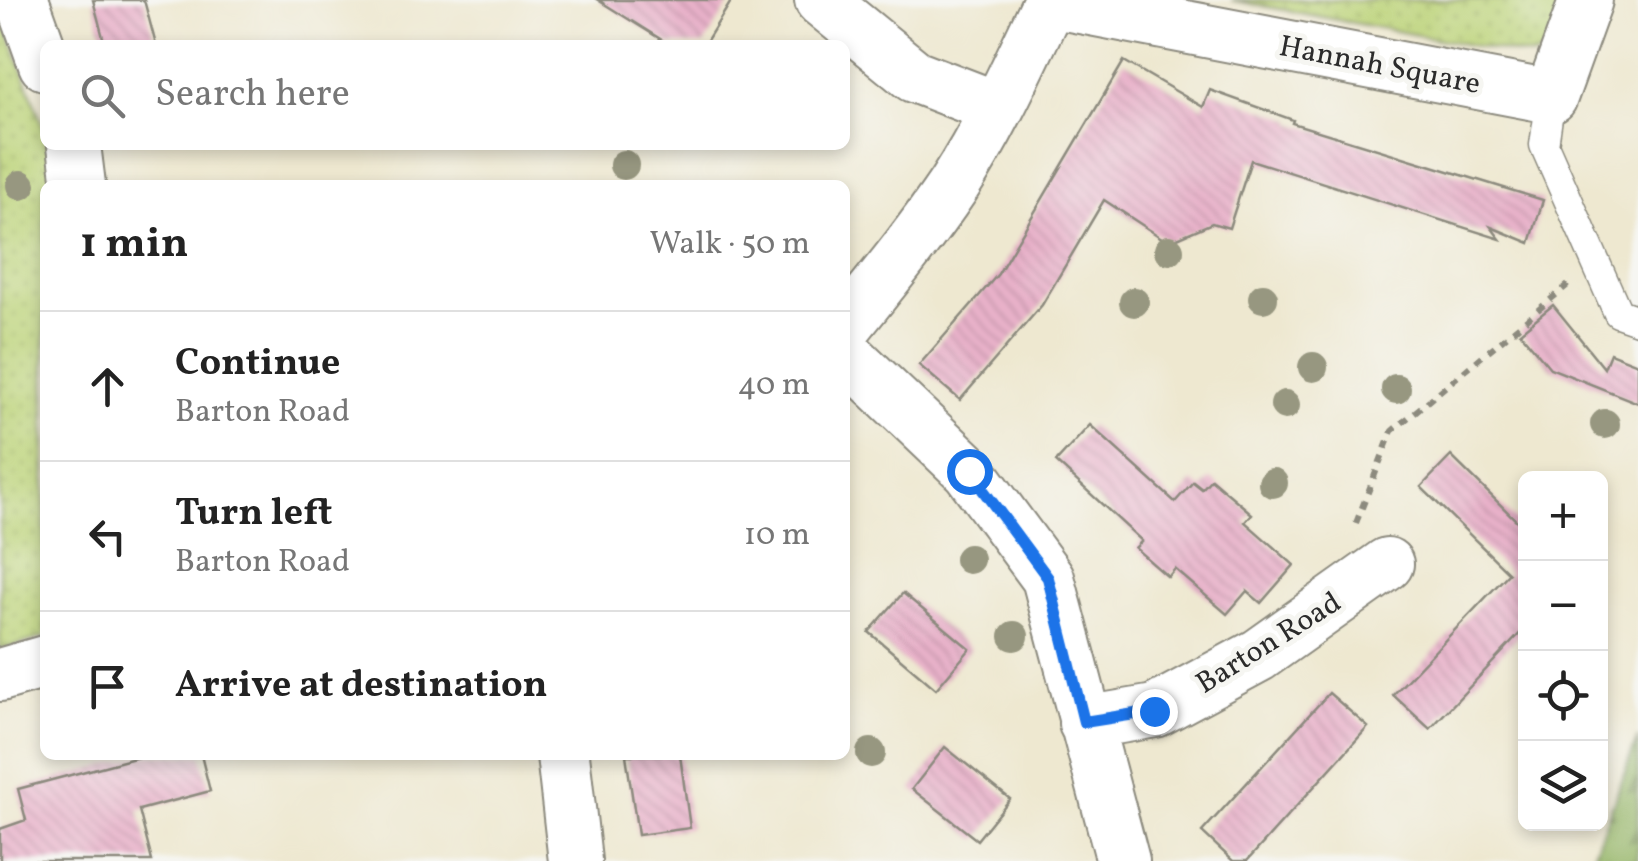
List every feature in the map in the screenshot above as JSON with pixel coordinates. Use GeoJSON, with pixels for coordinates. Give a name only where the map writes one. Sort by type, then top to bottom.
{"type":"FeatureCollection","features":[{"type":"Feature","properties":{"kind":"street"},"geometry":{"type":"LineString","coordinates":[[19,0],[40,52]]}},
{"type":"Feature","properties":{"kind":"street"},"geometry":{"type":"LineString","coordinates":[[821,0],[914,76],[998,108]]}},
{"type":"Feature","properties":{"kind":"street"},"geometry":{"type":"LineString","coordinates":[[850,322],[905,254],[954,184],[998,108],[1049,0]]}},
{"type":"Feature","properties":{"kind":"street","name":"Hannah Square"},"geometry":{"type":"LineString","coordinates":[[1049,0],[1552,97]]}},
{"type":"Feature","properties":{"kind":"street"},"geometry":{"type":"LineString","coordinates":[[1552,97],[1586,0]]}},
{"type":"Feature","properties":{"kind":"street"},"geometry":{"type":"LineString","coordinates":[[75,150],[78,180]]}},
{"type":"Feature","properties":{"kind":"street"},"geometry":{"type":"LineString","coordinates":[[850,357],[969,471],[1048,578],[1123,861]]}},
{"type":"Feature","properties":{"kind":"street","name":"Barton Road"},"geometry":{"type":"LineString","coordinates":[[1084,722],[1154,711],[1259,656],[1388,564]]}},
{"type":"Feature","properties":{"kind":"street"},"geometry":{"type":"LineString","coordinates":[[0,675],[40,663]]}},
{"type":"Feature","properties":{"kind":"street"},"geometry":{"type":"LineString","coordinates":[[564,760],[575,861]]}},
{"type":"Feature","properties":{"kind":"lane"},"geometry":{"type":"LineString","coordinates":[[1552,97],[1544,145],[1618,312],[1638,320]]}},
{"type":"Feature","properties":{"kind":"path"},"geometry":{"type":"LineString","coordinates":[[1388,564],[1354,526],[1392,431],[1596,262]]}},
{"type":"Feature","properties":{"kind":"green space"},"geometry":{"type":"Polygon","coordinates":[[[1231,0],[1577,0],[1553,48],[1534,57],[1231,0]]]}},
{"type":"Feature","properties":{"kind":"green space"},"geometry":{"type":"Polygon","coordinates":[[[0,16],[40,118],[40,150],[51,150],[56,180],[40,180],[40,638],[0,650],[0,16]]]}},
{"type":"Feature","properties":{"kind":"green space"},"geometry":{"type":"Polygon","coordinates":[[[1638,738],[1638,861],[1591,861],[1602,831],[1608,831],[1608,817],[1638,738]]]}},
{"type":"Feature","properties":{"kind":"building"},"geometry":{"type":"Polygon","coordinates":[[[93,0],[144,0],[155,40],[104,40],[93,0]]]}},
{"type":"Feature","properties":{"kind":"building"},"geometry":{"type":"Polygon","coordinates":[[[598,0],[732,0],[707,40],[662,40],[598,0]]]}},
{"type":"Feature","properties":{"kind":"building"},"geometry":{"type":"Polygon","coordinates":[[[1124,61],[1203,107],[1210,90],[1293,120],[1292,123],[1543,200],[1530,243],[1491,227],[1500,239],[1251,160],[1229,228],[1212,223],[1168,242],[1104,200],[1042,305],[960,400],[919,365],[998,274],[1124,61]]]}},
{"type":"Feature","properties":{"kind":"building"},"geometry":{"type":"Polygon","coordinates":[[[1553,305],[1604,368],[1610,353],[1638,364],[1638,403],[1550,368],[1520,332],[1553,305]]]}},
{"type":"Feature","properties":{"kind":"building"},"geometry":{"type":"Polygon","coordinates":[[[1090,425],[1175,502],[1193,482],[1202,489],[1211,479],[1252,514],[1245,522],[1294,565],[1261,603],[1247,591],[1227,614],[1175,569],[1168,577],[1135,548],[1142,541],[1056,462],[1090,425]]]}},
{"type":"Feature","properties":{"kind":"building"},"geometry":{"type":"Polygon","coordinates":[[[1451,456],[1518,522],[1518,636],[1430,729],[1393,695],[1509,573],[1421,487],[1451,456]]]}},
{"type":"Feature","properties":{"kind":"building"},"geometry":{"type":"Polygon","coordinates":[[[903,593],[970,649],[936,689],[869,632],[903,593]]]}},
{"type":"Feature","properties":{"kind":"building"},"geometry":{"type":"Polygon","coordinates":[[[1329,693],[1368,727],[1247,861],[1233,861],[1202,832],[1329,693]]]}},
{"type":"Feature","properties":{"kind":"building"},"geometry":{"type":"Polygon","coordinates":[[[945,747],[1010,799],[977,840],[912,789],[945,747]]]}},
{"type":"Feature","properties":{"kind":"building"},"geometry":{"type":"Polygon","coordinates":[[[127,760],[202,760],[210,791],[139,810],[152,861],[0,861],[0,829],[26,820],[18,789],[127,760]]]}},
{"type":"Feature","properties":{"kind":"building"},"geometry":{"type":"Polygon","coordinates":[[[627,760],[681,760],[690,828],[638,835],[627,760]]]}},
{"type":"Feature","properties":{"kind":"route"},"geometry":{"type":"LineString","coordinates":[[969,471],[1048,578],[1084,722],[1154,711]]}}]}
